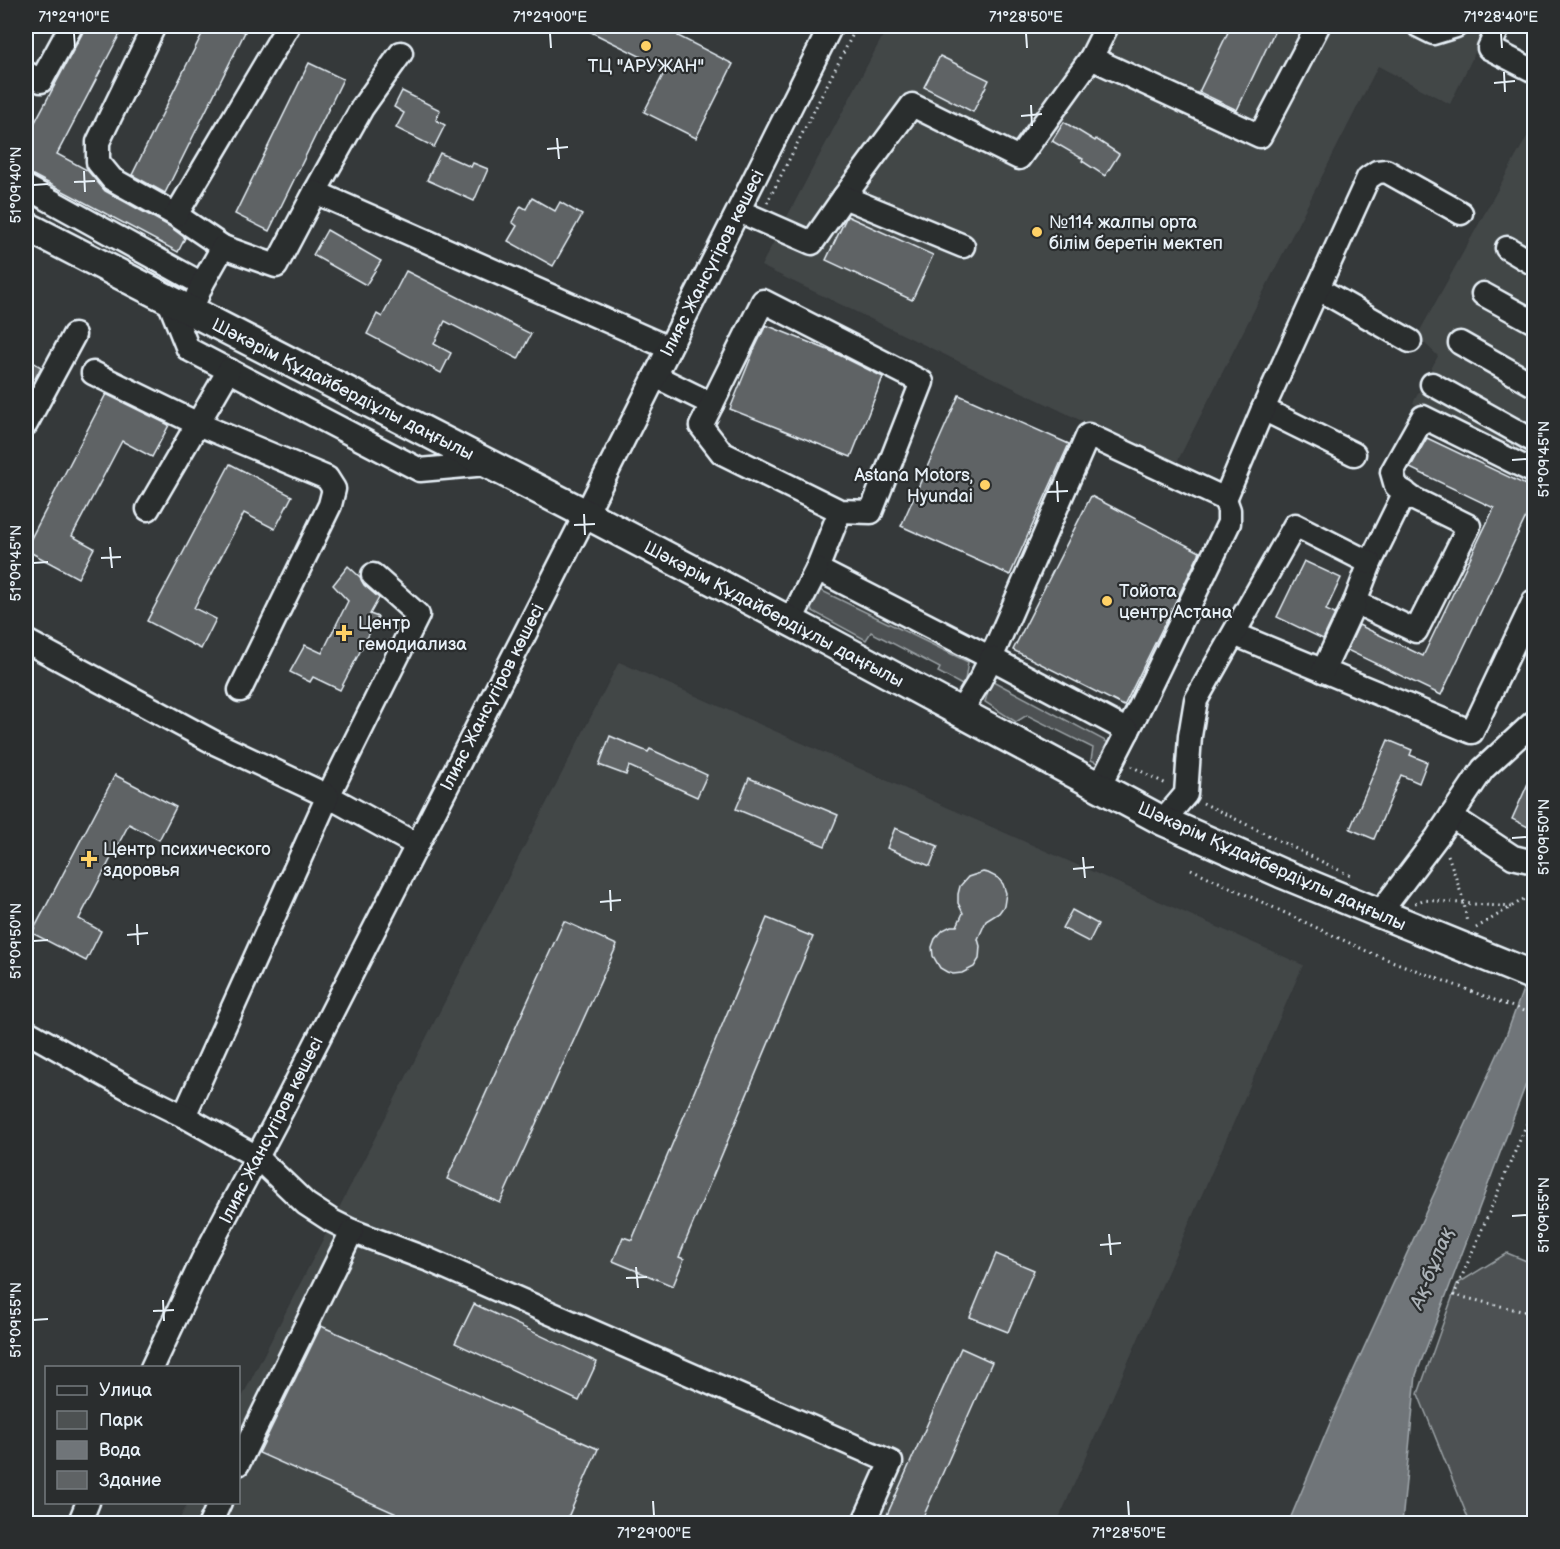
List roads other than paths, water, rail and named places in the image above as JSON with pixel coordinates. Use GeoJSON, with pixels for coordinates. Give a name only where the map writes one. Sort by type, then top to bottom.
{"type":"FeatureCollection","features":[{"type":"Feature","properties":{"kind":"main road","name":"Шәкәрім Құдайбердіұлы даңғылы"},"geometry":{"type":"LineString","coordinates":[[26,226],[586,514],[1163,821],[1281,873],[1534,976]]}},
{"type":"Feature","properties":{"kind":"street"},"geometry":{"type":"LineString","coordinates":[[26,73],[41,81],[71,26]]}},
{"type":"Feature","properties":{"kind":"street"},"geometry":{"type":"LineString","coordinates":[[154,26],[98,142],[98,162],[112,179],[176,215],[224,247],[276,266],[362,108],[401,53]]}},
{"type":"Feature","properties":{"kind":"street"},"geometry":{"type":"LineString","coordinates":[[176,215],[288,26]]}},
{"type":"Feature","properties":{"kind":"street","name":"Ілияс Жансүгіров көшесі"},"geometry":{"type":"LineString","coordinates":[[153,1366],[203,1259],[417,845],[669,348],[749,215],[831,26]]}},
{"type":"Feature","properties":{"kind":"street"},"geometry":{"type":"LineString","coordinates":[[749,215],[812,243],[912,105],[1019,158],[1091,58],[1107,26]]}},
{"type":"Feature","properties":{"kind":"street"},"geometry":{"type":"LineString","coordinates":[[1091,58],[1260,136],[1318,26]]}},
{"type":"Feature","properties":{"kind":"street"},"geometry":{"type":"LineString","coordinates":[[1419,26],[1433,33],[1456,26]]}},
{"type":"Feature","properties":{"kind":"street"},"geometry":{"type":"LineString","coordinates":[[1499,26],[1489,48],[1534,71]]}},
{"type":"Feature","properties":{"kind":"street"},"geometry":{"type":"LineString","coordinates":[[1099,787],[1229,522],[1229,510],[1225,499],[1263,409],[1368,178],[1377,171],[1386,171],[1461,213]]}},
{"type":"Feature","properties":{"kind":"street"},"geometry":{"type":"LineString","coordinates":[[26,186],[202,284]]}},
{"type":"Feature","properties":{"kind":"street"},"geometry":{"type":"LineString","coordinates":[[315,192],[669,348]]}},
{"type":"Feature","properties":{"kind":"street"},"geometry":{"type":"LineString","coordinates":[[844,197],[963,246]]}},
{"type":"Feature","properties":{"kind":"street"},"geometry":{"type":"LineString","coordinates":[[224,247],[202,284],[179,305],[188,349],[420,470],[488,464]]}},
{"type":"Feature","properties":{"kind":"street"},"geometry":{"type":"LineString","coordinates":[[1507,248],[1534,264]]}},
{"type":"Feature","properties":{"kind":"street"},"geometry":{"type":"LineString","coordinates":[[1319,289],[1410,341]]}},
{"type":"Feature","properties":{"kind":"street"},"geometry":{"type":"LineString","coordinates":[[1483,294],[1534,322]]}},
{"type":"Feature","properties":{"kind":"street"},"geometry":{"type":"LineString","coordinates":[[763,301],[922,382],[871,512],[840,511],[722,453],[701,426],[763,301]]}},
{"type":"Feature","properties":{"kind":"street"},"geometry":{"type":"LineString","coordinates":[[26,424],[74,335]]}},
{"type":"Feature","properties":{"kind":"street"},"geometry":{"type":"LineString","coordinates":[[1460,343],[1534,385]]}},
{"type":"Feature","properties":{"kind":"street"},"geometry":{"type":"LineString","coordinates":[[148,509],[229,370]]}},
{"type":"Feature","properties":{"kind":"street"},"geometry":{"type":"LineString","coordinates":[[93,373],[198,424],[327,478],[334,489],[330,505],[240,690]]}},
{"type":"Feature","properties":{"kind":"street"},"geometry":{"type":"LineString","coordinates":[[655,376],[712,404]]}},
{"type":"Feature","properties":{"kind":"street"},"geometry":{"type":"LineString","coordinates":[[1432,384],[1534,441]]}},
{"type":"Feature","properties":{"kind":"street"},"geometry":{"type":"LineString","coordinates":[[1263,409],[1354,454]]}},
{"type":"Feature","properties":{"kind":"street"},"geometry":{"type":"LineString","coordinates":[[1355,603],[1416,631],[1469,526],[1412,498],[1396,486],[1392,472],[1423,417],[1534,472]]}},
{"type":"Feature","properties":{"kind":"street"},"geometry":{"type":"LineString","coordinates":[[960,713],[991,658],[1088,435],[1225,499]]}},
{"type":"Feature","properties":{"kind":"street"},"geometry":{"type":"LineString","coordinates":[[1323,671],[1355,603],[1370,563],[1405,492]]}},
{"type":"Feature","properties":{"kind":"street"},"geometry":{"type":"LineString","coordinates":[[790,622],[817,569],[840,511]]}},
{"type":"Feature","properties":{"kind":"street"},"geometry":{"type":"LineString","coordinates":[[1163,821],[1186,794],[1190,736],[1196,700],[1295,525],[1370,563]]}},
{"type":"Feature","properties":{"kind":"street"},"geometry":{"type":"LineString","coordinates":[[817,569],[1128,731]]}},
{"type":"Feature","properties":{"kind":"street"},"geometry":{"type":"LineString","coordinates":[[184,1116],[328,796],[418,615],[373,575]]}},
{"type":"Feature","properties":{"kind":"street"},"geometry":{"type":"LineString","coordinates":[[1234,634],[1472,732],[1534,601]]}},
{"type":"Feature","properties":{"kind":"street"},"geometry":{"type":"LineString","coordinates":[[26,641],[217,744],[328,796],[417,845]]}},
{"type":"Feature","properties":{"kind":"street"},"geometry":{"type":"LineString","coordinates":[[1380,914],[1483,769],[1534,722]]}},
{"type":"Feature","properties":{"kind":"street"},"geometry":{"type":"LineString","coordinates":[[1446,824],[1513,858],[1534,862]]}},
{"type":"Feature","properties":{"kind":"street"},"geometry":{"type":"LineString","coordinates":[[26,1031],[257,1157],[306,1204],[352,1231],[429,1260],[891,1462],[863,1524]]}},
{"type":"Feature","properties":{"kind":"street"},"geometry":{"type":"LineString","coordinates":[[240,1460],[352,1231]]}},
{"type":"Feature","properties":{"kind":"street"},"geometry":{"type":"LineString","coordinates":[[79,1524],[88,1504]]}},
{"type":"Feature","properties":{"kind":"street"},"geometry":{"type":"LineString","coordinates":[[210,1524],[220,1504]]}},
{"type":"Feature","properties":{"kind":"water","name":"Ақ-бұлақ"},"geometry":{"type":"Polygon","coordinates":[[[1534,959],[1534,1063],[1416,1375],[1402,1523],[1288,1524],[1336,1409],[1506,1036],[1534,959]]]}},
{"type":"Feature","properties":{"kind":"place","name":"ТЦ \"АРУЖАН\""},"geometry":{"type":"Point","coordinates":[646,46]}},
{"type":"Feature","properties":{"kind":"place","name":"№114 жалпы орта білім беретін мектеп"},"geometry":{"type":"Point","coordinates":[1037,232]}},
{"type":"Feature","properties":{"kind":"place","name":"Astana Motors, Hyundai"},"geometry":{"type":"Point","coordinates":[985,485]}},
{"type":"Feature","properties":{"kind":"place","name":"Тойота центр Астана"},"geometry":{"type":"Point","coordinates":[1107,601]}},
{"type":"Feature","properties":{"kind":"place","name":"Центр гемодиализа"},"geometry":{"type":"Point","coordinates":[344,633]}},
{"type":"Feature","properties":{"kind":"place","name":"Центр психического здоровья"},"geometry":{"type":"Point","coordinates":[89,859]}}]}
